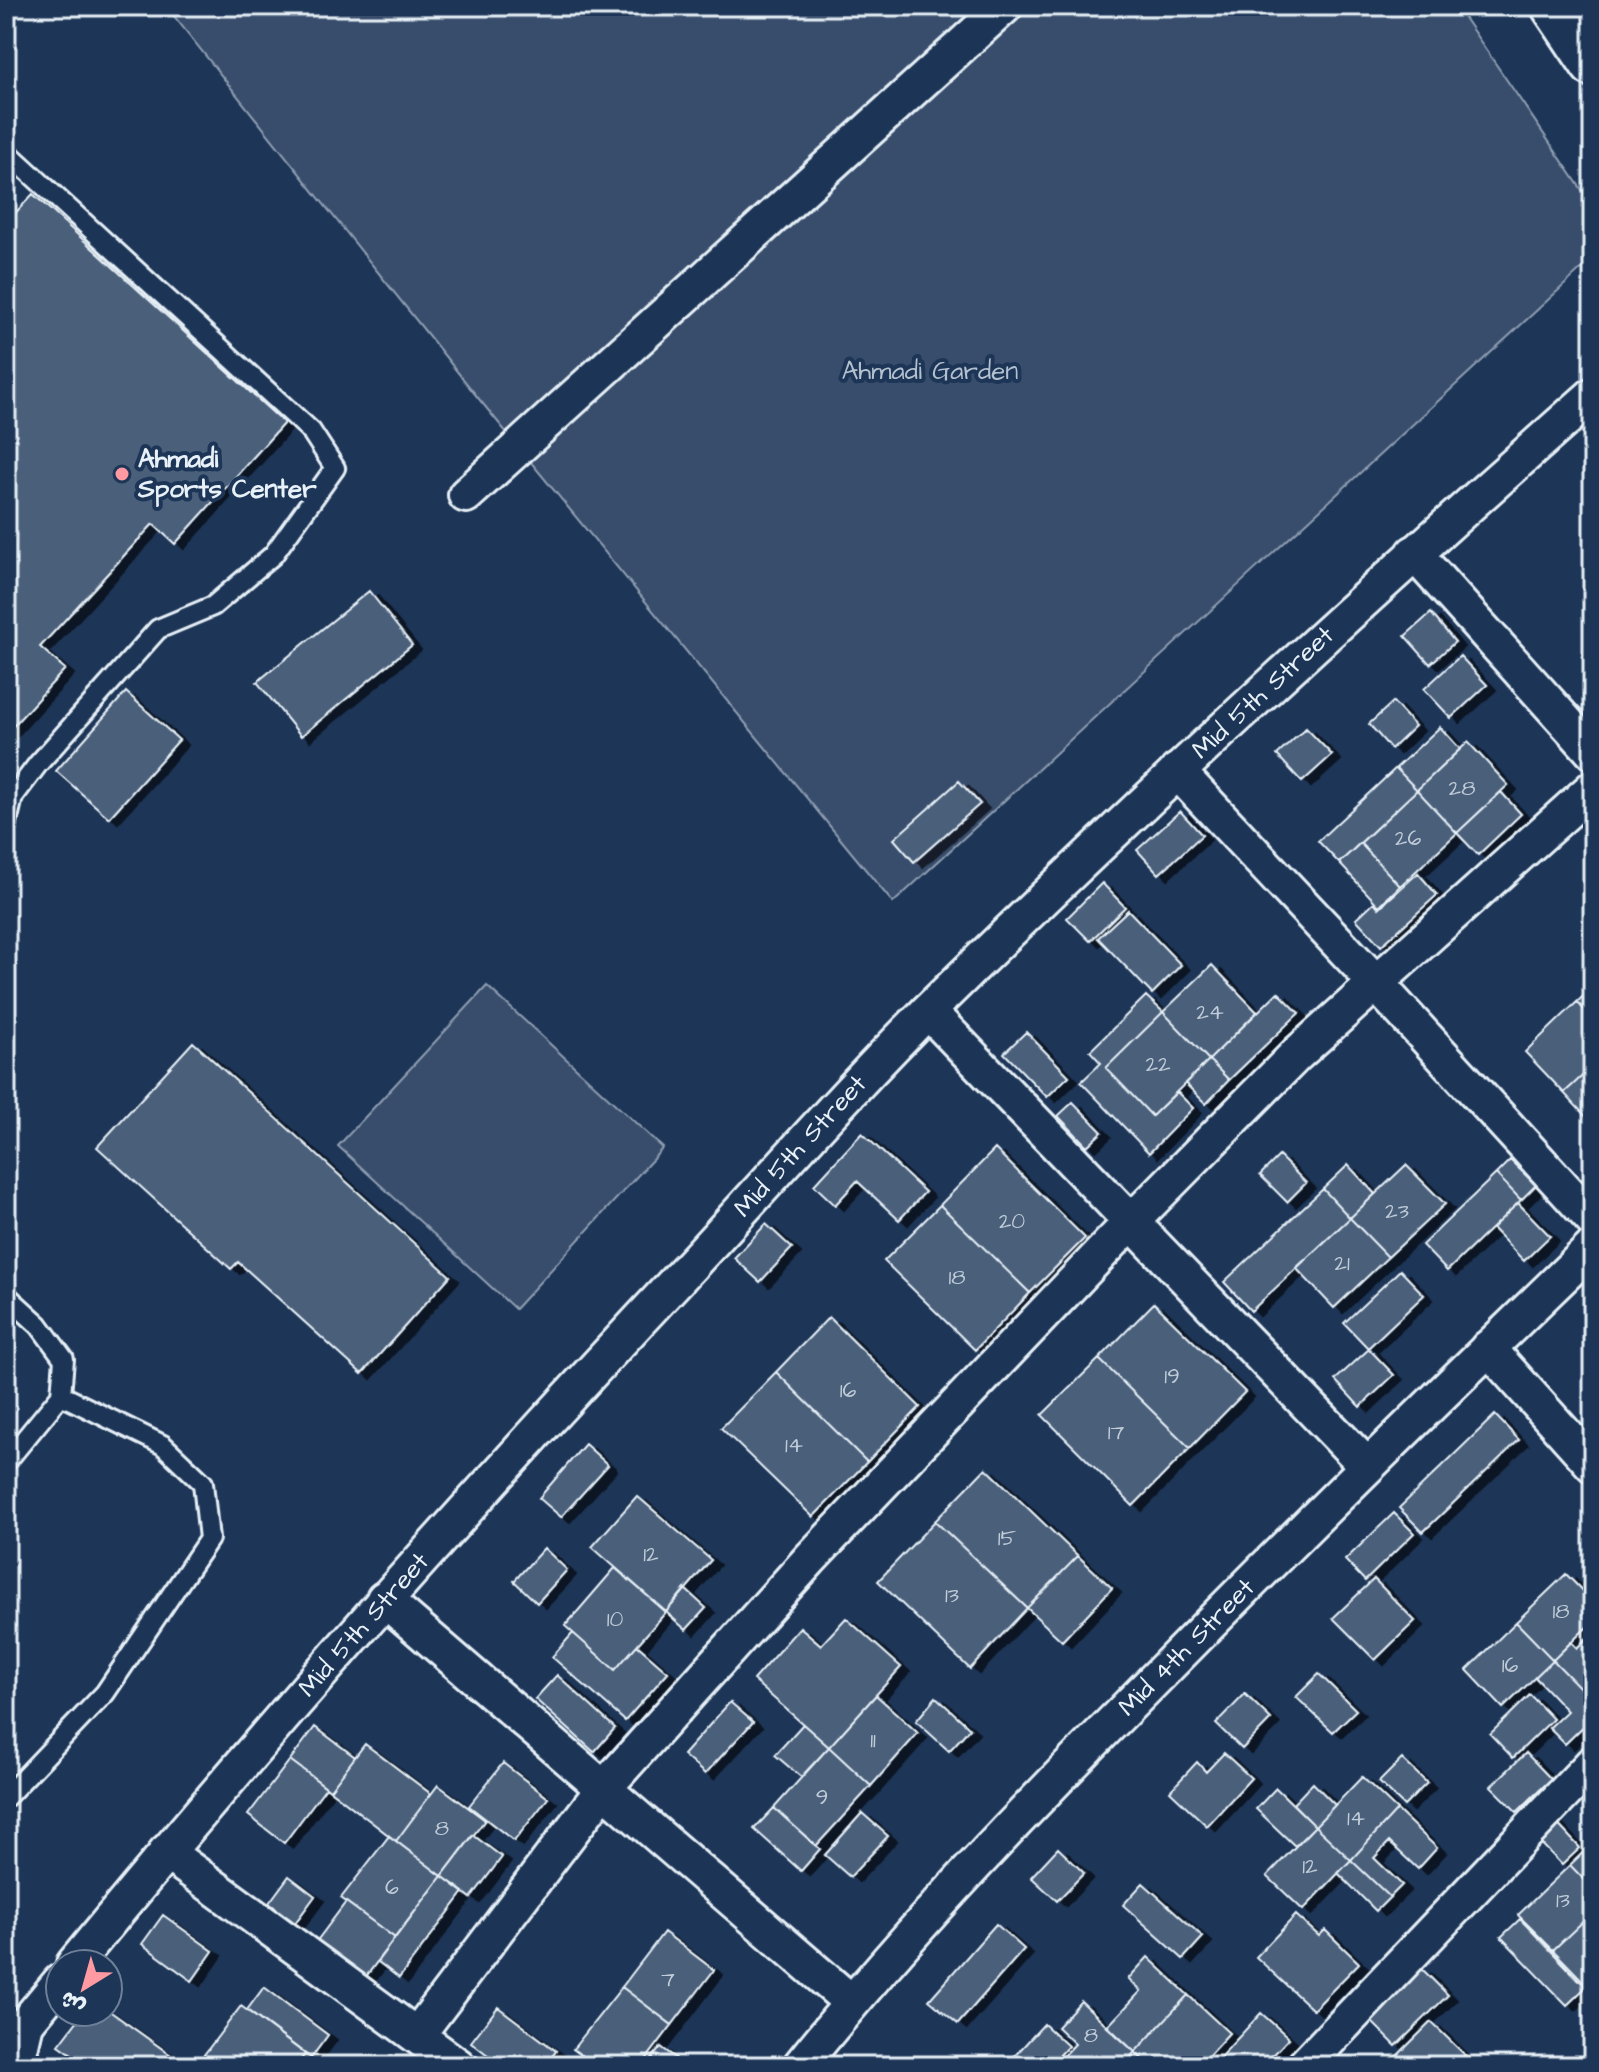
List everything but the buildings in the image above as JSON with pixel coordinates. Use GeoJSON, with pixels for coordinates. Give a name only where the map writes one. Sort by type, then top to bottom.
{"type":"FeatureCollection","features":[{"type":"Feature","properties":{"kind":"main road"},"geometry":{"type":"LineString","coordinates":[[1568,11],[1593,64]]}},
{"type":"Feature","properties":{"kind":"street"},"geometry":{"type":"LineString","coordinates":[[466,495],[1005,6]]}},
{"type":"Feature","properties":{"kind":"street","name":"Mid 5th Street"},"geometry":{"type":"LineString","coordinates":[[87,1948],[384,1599],[928,1011],[1177,771],[1414,553],[1593,395]]}},
{"type":"Feature","properties":{"kind":"street"},"geometry":{"type":"LineString","coordinates":[[1414,553],[1593,752]]}},
{"type":"Feature","properties":{"kind":"street"},"geometry":{"type":"LineString","coordinates":[[1177,771],[1593,1220]]}},
{"type":"Feature","properties":{"kind":"street"},"geometry":{"type":"LineString","coordinates":[[417,2035],[604,1788],[810,1559],[1130,1223],[1297,1054],[1593,788]]}},
{"type":"Feature","properties":{"kind":"street"},"geometry":{"type":"LineString","coordinates":[[928,1011],[1366,1465]]}},
{"type":"Feature","properties":{"kind":"street","name":"Mid 4th Street"},"geometry":{"type":"LineString","coordinates":[[800,2066],[851,2002],[1060,1775],[1366,1465],[1593,1247]]}},
{"type":"Feature","properties":{"kind":"street"},"geometry":{"type":"LineString","coordinates":[[1488,1348],[1593,1465]]}},
{"type":"Feature","properties":{"kind":"street"},"geometry":{"type":"LineString","coordinates":[[384,1599],[851,2002]]}},
{"type":"Feature","properties":{"kind":"street"},"geometry":{"type":"LineString","coordinates":[[1304,2066],[1593,1763]]}},
{"type":"Feature","properties":{"kind":"street"},"geometry":{"type":"LineString","coordinates":[[166,1852],[458,2066]]}},
{"type":"Feature","properties":{"kind":"street"},"geometry":{"type":"LineString","coordinates":[[16,2066],[16,2029],[44,1999]]}},
{"type":"Feature","properties":{"kind":"lane"},"geometry":{"type":"LineString","coordinates":[[6,151],[311,431],[335,468],[273,555],[213,606],[158,629],[38,764],[13,797],[6,827]]}},
{"type":"Feature","properties":{"kind":"lane"},"geometry":{"type":"LineString","coordinates":[[6,1295],[39,1325],[64,1359],[61,1395],[6,1462]]}},
{"type":"Feature","properties":{"kind":"lane"},"geometry":{"type":"LineString","coordinates":[[6,1797],[105,1693],[209,1539],[203,1483],[163,1445],[61,1395]]}},
{"type":"Feature","properties":{"kind":"green space","name":"Ahmadi Garden"},"geometry":{"type":"Polygon","coordinates":[[[166,6],[1456,6],[1593,206],[1593,234],[1587,264],[893,903],[479,399],[166,6]]]}},
{"type":"Feature","properties":{"kind":"green space"},"geometry":{"type":"Polygon","coordinates":[[[487,986],[663,1148],[515,1309],[338,1146],[487,986]]]}},
{"type":"Feature","properties":{"kind":"place","name":"Ahmadi Sports Center"},"geometry":{"type":"Point","coordinates":[122,474]}}]}
